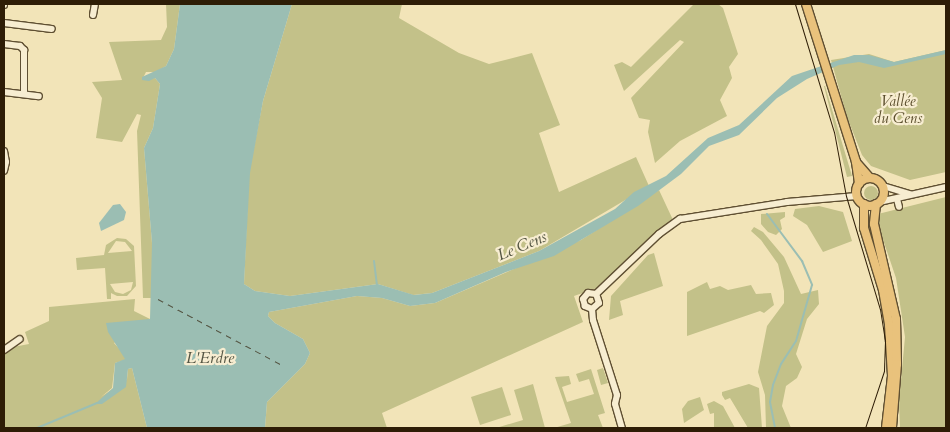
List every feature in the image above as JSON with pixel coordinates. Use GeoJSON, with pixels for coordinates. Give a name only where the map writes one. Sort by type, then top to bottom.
{"type":"FeatureCollection","features":[{"type":"Feature","properties":{"kind":"main road"},"geometry":{"type":"LineString","coordinates":[[806,4],[856,162],[859,184],[857,196],[864,204],[865,232],[883,290],[889,325],[892,376],[886,428]]}},
{"type":"Feature","properties":{"kind":"main road"},"geometry":{"type":"LineString","coordinates":[[856,162],[870,178],[882,186],[884,195],[877,203],[874,224],[896,319],[897,364],[892,428]]}},
{"type":"Feature","properties":{"kind":"main road"},"geometry":{"type":"LineString","coordinates":[[859,184],[870,178]]}},
{"type":"Feature","properties":{"kind":"main road"},"geometry":{"type":"LineString","coordinates":[[864,204],[877,203]]}},
{"type":"Feature","properties":{"kind":"street"},"geometry":{"type":"LineString","coordinates":[[93,15],[95,4]]}},
{"type":"Feature","properties":{"kind":"street"},"geometry":{"type":"LineString","coordinates":[[4,23],[52,29]]}},
{"type":"Feature","properties":{"kind":"street"},"geometry":{"type":"LineString","coordinates":[[4,44],[20,46],[24,50],[24,94]]}},
{"type":"Feature","properties":{"kind":"street"},"geometry":{"type":"LineString","coordinates":[[4,92],[39,96]]}},
{"type":"Feature","properties":{"kind":"street"},"geometry":{"type":"LineString","coordinates":[[4,151],[6,162],[4,171]]}},
{"type":"Feature","properties":{"kind":"street"},"geometry":{"type":"LineString","coordinates":[[882,186],[914,194]]}},
{"type":"Feature","properties":{"kind":"street"},"geometry":{"type":"LineString","coordinates":[[877,203],[946,187]]}},
{"type":"Feature","properties":{"kind":"street"},"geometry":{"type":"LineString","coordinates":[[596,294],[659,234],[680,219],[787,202],[857,196]]}},
{"type":"Feature","properties":{"kind":"street"},"geometry":{"type":"LineString","coordinates":[[897,199],[899,207]]}},
{"type":"Feature","properties":{"kind":"street"},"geometry":{"type":"LineString","coordinates":[[592,309],[585,306],[583,299],[588,293],[596,294]]}},
{"type":"Feature","properties":{"kind":"street"},"geometry":{"type":"LineString","coordinates":[[592,309],[599,303],[596,294]]}},
{"type":"Feature","properties":{"kind":"street"},"geometry":{"type":"LineString","coordinates":[[592,309],[593,320],[617,395],[615,407],[622,428]]}},
{"type":"Feature","properties":{"kind":"street"},"geometry":{"type":"LineString","coordinates":[[4,350],[20,339]]}},
{"type":"Feature","properties":{"kind":"green space"},"geometry":{"type":"Polygon","coordinates":[[[166,4],[180,4],[174,49],[166,66],[156,72],[146,72],[142,80],[155,78],[160,84],[153,128],[144,148],[152,243],[152,298],[143,298],[137,131],[141,115],[137,114],[122,142],[96,138],[102,98],[92,82],[122,80],[109,42],[161,40],[167,27],[166,4]]]}},
{"type":"Feature","properties":{"kind":"green space"},"geometry":{"type":"Polygon","coordinates":[[[292,4],[402,4],[399,18],[459,53],[489,64],[532,53],[560,125],[539,133],[559,192],[636,157],[649,186],[539,251],[432,293],[413,295],[378,284],[290,296],[255,291],[244,284],[249,173],[263,101],[292,4]]]}},
{"type":"Feature","properties":{"kind":"green space"},"geometry":{"type":"Polygon","coordinates":[[[694,4],[718,4],[723,8],[738,54],[729,67],[732,78],[720,100],[727,116],[680,141],[655,163],[648,132],[650,120],[639,118],[631,98],[684,42],[680,40],[624,91],[614,65],[622,62],[631,67],[694,4]]]}},
{"type":"Feature","properties":{"kind":"green space","name":"Vallée du Cens"},"geometry":{"type":"Polygon","coordinates":[[[946,50],[946,172],[910,180],[871,166],[862,155],[847,117],[831,60],[869,54],[894,62],[946,50]]]}},
{"type":"Feature","properties":{"kind":"green space"},"geometry":{"type":"Polygon","coordinates":[[[825,86],[852,176],[847,177],[825,86]]]}},
{"type":"Feature","properties":{"kind":"green space"},"geometry":{"type":"Polygon","coordinates":[[[871,186],[876,188],[878,193],[876,198],[871,200],[866,198],[864,193],[866,188],[871,186]]]}},
{"type":"Feature","properties":{"kind":"green space"},"geometry":{"type":"Polygon","coordinates":[[[659,190],[673,220],[597,288],[574,296],[583,322],[382,413],[387,428],[265,428],[267,402],[305,364],[310,353],[303,339],[275,323],[268,316],[269,312],[357,296],[382,298],[410,306],[435,303],[581,240],[659,190]]]}},
{"type":"Feature","properties":{"kind":"green space"},"geometry":{"type":"Polygon","coordinates":[[[946,197],[946,428],[900,428],[899,401],[905,337],[896,278],[878,225],[878,214],[946,197]]]}},
{"type":"Feature","properties":{"kind":"green space"},"geometry":{"type":"Polygon","coordinates":[[[819,206],[843,212],[852,241],[823,252],[807,225],[793,216],[795,209],[819,206]]]}},
{"type":"Feature","properties":{"kind":"green space"},"geometry":{"type":"Polygon","coordinates":[[[785,212],[785,217],[780,220],[782,229],[776,235],[768,232],[761,224],[761,214],[785,212]]]}},
{"type":"Feature","properties":{"kind":"green space"},"geometry":{"type":"Polygon","coordinates":[[[754,227],[763,232],[784,257],[801,294],[818,290],[819,304],[807,319],[796,354],[802,367],[797,378],[786,386],[782,406],[791,428],[766,428],[765,395],[758,372],[767,326],[784,303],[784,291],[778,264],[761,240],[751,231],[754,227]]]}},
{"type":"Feature","properties":{"kind":"green space"},"geometry":{"type":"Polygon","coordinates":[[[117,238],[126,239],[134,246],[136,286],[127,296],[117,296],[111,293],[111,299],[107,299],[105,268],[77,270],[76,258],[104,255],[106,245],[117,238]],[[116,241],[108,253],[132,251],[125,242],[116,241]],[[133,282],[110,284],[115,292],[123,294],[131,290],[133,282]]]}},
{"type":"Feature","properties":{"kind":"green space"},"geometry":{"type":"Polygon","coordinates":[[[654,253],[663,286],[620,301],[623,315],[609,320],[611,296],[648,255],[654,253]]]}},
{"type":"Feature","properties":{"kind":"green space"},"geometry":{"type":"Polygon","coordinates":[[[707,282],[710,289],[720,286],[728,290],[751,285],[756,294],[771,293],[774,305],[764,313],[760,311],[687,336],[687,292],[707,282]]]}},
{"type":"Feature","properties":{"kind":"green space"},"geometry":{"type":"Polygon","coordinates":[[[135,299],[134,311],[150,319],[114,343],[125,355],[125,360],[115,363],[112,388],[101,397],[127,379],[128,369],[132,368],[147,428],[4,428],[4,354],[13,347],[29,344],[25,332],[49,321],[49,307],[135,299]]]}},
{"type":"Feature","properties":{"kind":"green space"},"geometry":{"type":"Polygon","coordinates":[[[603,368],[608,383],[601,385],[597,370],[603,368]]]}},
{"type":"Feature","properties":{"kind":"green space"},"geometry":{"type":"Polygon","coordinates":[[[591,369],[605,413],[598,415],[603,428],[554,428],[571,423],[555,377],[569,376],[571,384],[562,387],[567,402],[594,394],[589,379],[579,382],[576,374],[591,369]]]}},
{"type":"Feature","properties":{"kind":"green space"},"geometry":{"type":"Polygon","coordinates":[[[533,384],[545,428],[496,428],[523,420],[514,390],[533,384]]]}},
{"type":"Feature","properties":{"kind":"green space"},"geometry":{"type":"Polygon","coordinates":[[[749,384],[759,388],[762,428],[748,428],[730,398],[725,400],[722,395],[722,392],[749,384]]]}},
{"type":"Feature","properties":{"kind":"green space"},"geometry":{"type":"Polygon","coordinates":[[[502,387],[511,415],[480,425],[471,397],[502,387]]]}},
{"type":"Feature","properties":{"kind":"green space"},"geometry":{"type":"Polygon","coordinates":[[[700,397],[704,410],[684,423],[682,409],[688,401],[700,397]]]}},
{"type":"Feature","properties":{"kind":"green space"},"geometry":{"type":"Polygon","coordinates":[[[714,401],[723,406],[735,428],[714,428],[714,413],[710,414],[707,404],[714,401]]]}},
{"type":"Feature","properties":{"kind":"water","name":"L'Erdre"},"geometry":{"type":"Polygon","coordinates":[[[180,4],[292,4],[263,101],[250,173],[244,284],[255,291],[290,296],[378,284],[414,295],[432,293],[539,251],[615,209],[634,192],[666,176],[708,138],[739,125],[792,76],[854,55],[869,55],[894,62],[946,50],[946,54],[884,68],[859,62],[839,65],[807,79],[777,98],[739,135],[709,146],[681,174],[638,206],[554,256],[506,272],[435,303],[410,306],[382,298],[357,296],[269,312],[268,316],[275,323],[303,339],[310,353],[305,364],[267,402],[265,428],[147,428],[132,368],[128,369],[126,387],[102,404],[95,404],[113,388],[115,363],[125,359],[108,332],[106,323],[150,319],[152,243],[144,148],[153,128],[160,84],[155,78],[149,81],[142,80],[142,77],[166,66],[174,49],[180,4]]]}},
{"type":"Feature","properties":{"kind":"water"},"geometry":{"type":"Polygon","coordinates":[[[120,204],[126,212],[124,220],[101,231],[99,223],[113,205],[120,204]]]}},
{"type":"Feature","properties":{"kind":"waterway"},"geometry":{"type":"LineString","coordinates":[[767,214],[802,261],[812,285],[796,341],[781,364],[773,385],[770,402],[775,428]]}},
{"type":"Feature","properties":{"kind":"waterway"},"geometry":{"type":"LineString","coordinates":[[374,261],[377,286]]}},
{"type":"Feature","properties":{"kind":"waterway"},"geometry":{"type":"LineString","coordinates":[[37,428],[97,403]]}},
{"type":"Feature","properties":{"kind":"ferry route"},"geometry":{"type":"LineString","coordinates":[[158,299],[282,365]]}},
{"type":"Feature","properties":{"kind":"tram line"},"geometry":{"type":"LineString","coordinates":[[795,4],[834,132],[846,196],[880,309],[885,341],[884,371],[865,428]]}},
{"type":"Feature","properties":{"kind":"water label","name":"Le Cens"},"geometry":{"type":"Point","coordinates":[522,246]}}]}
